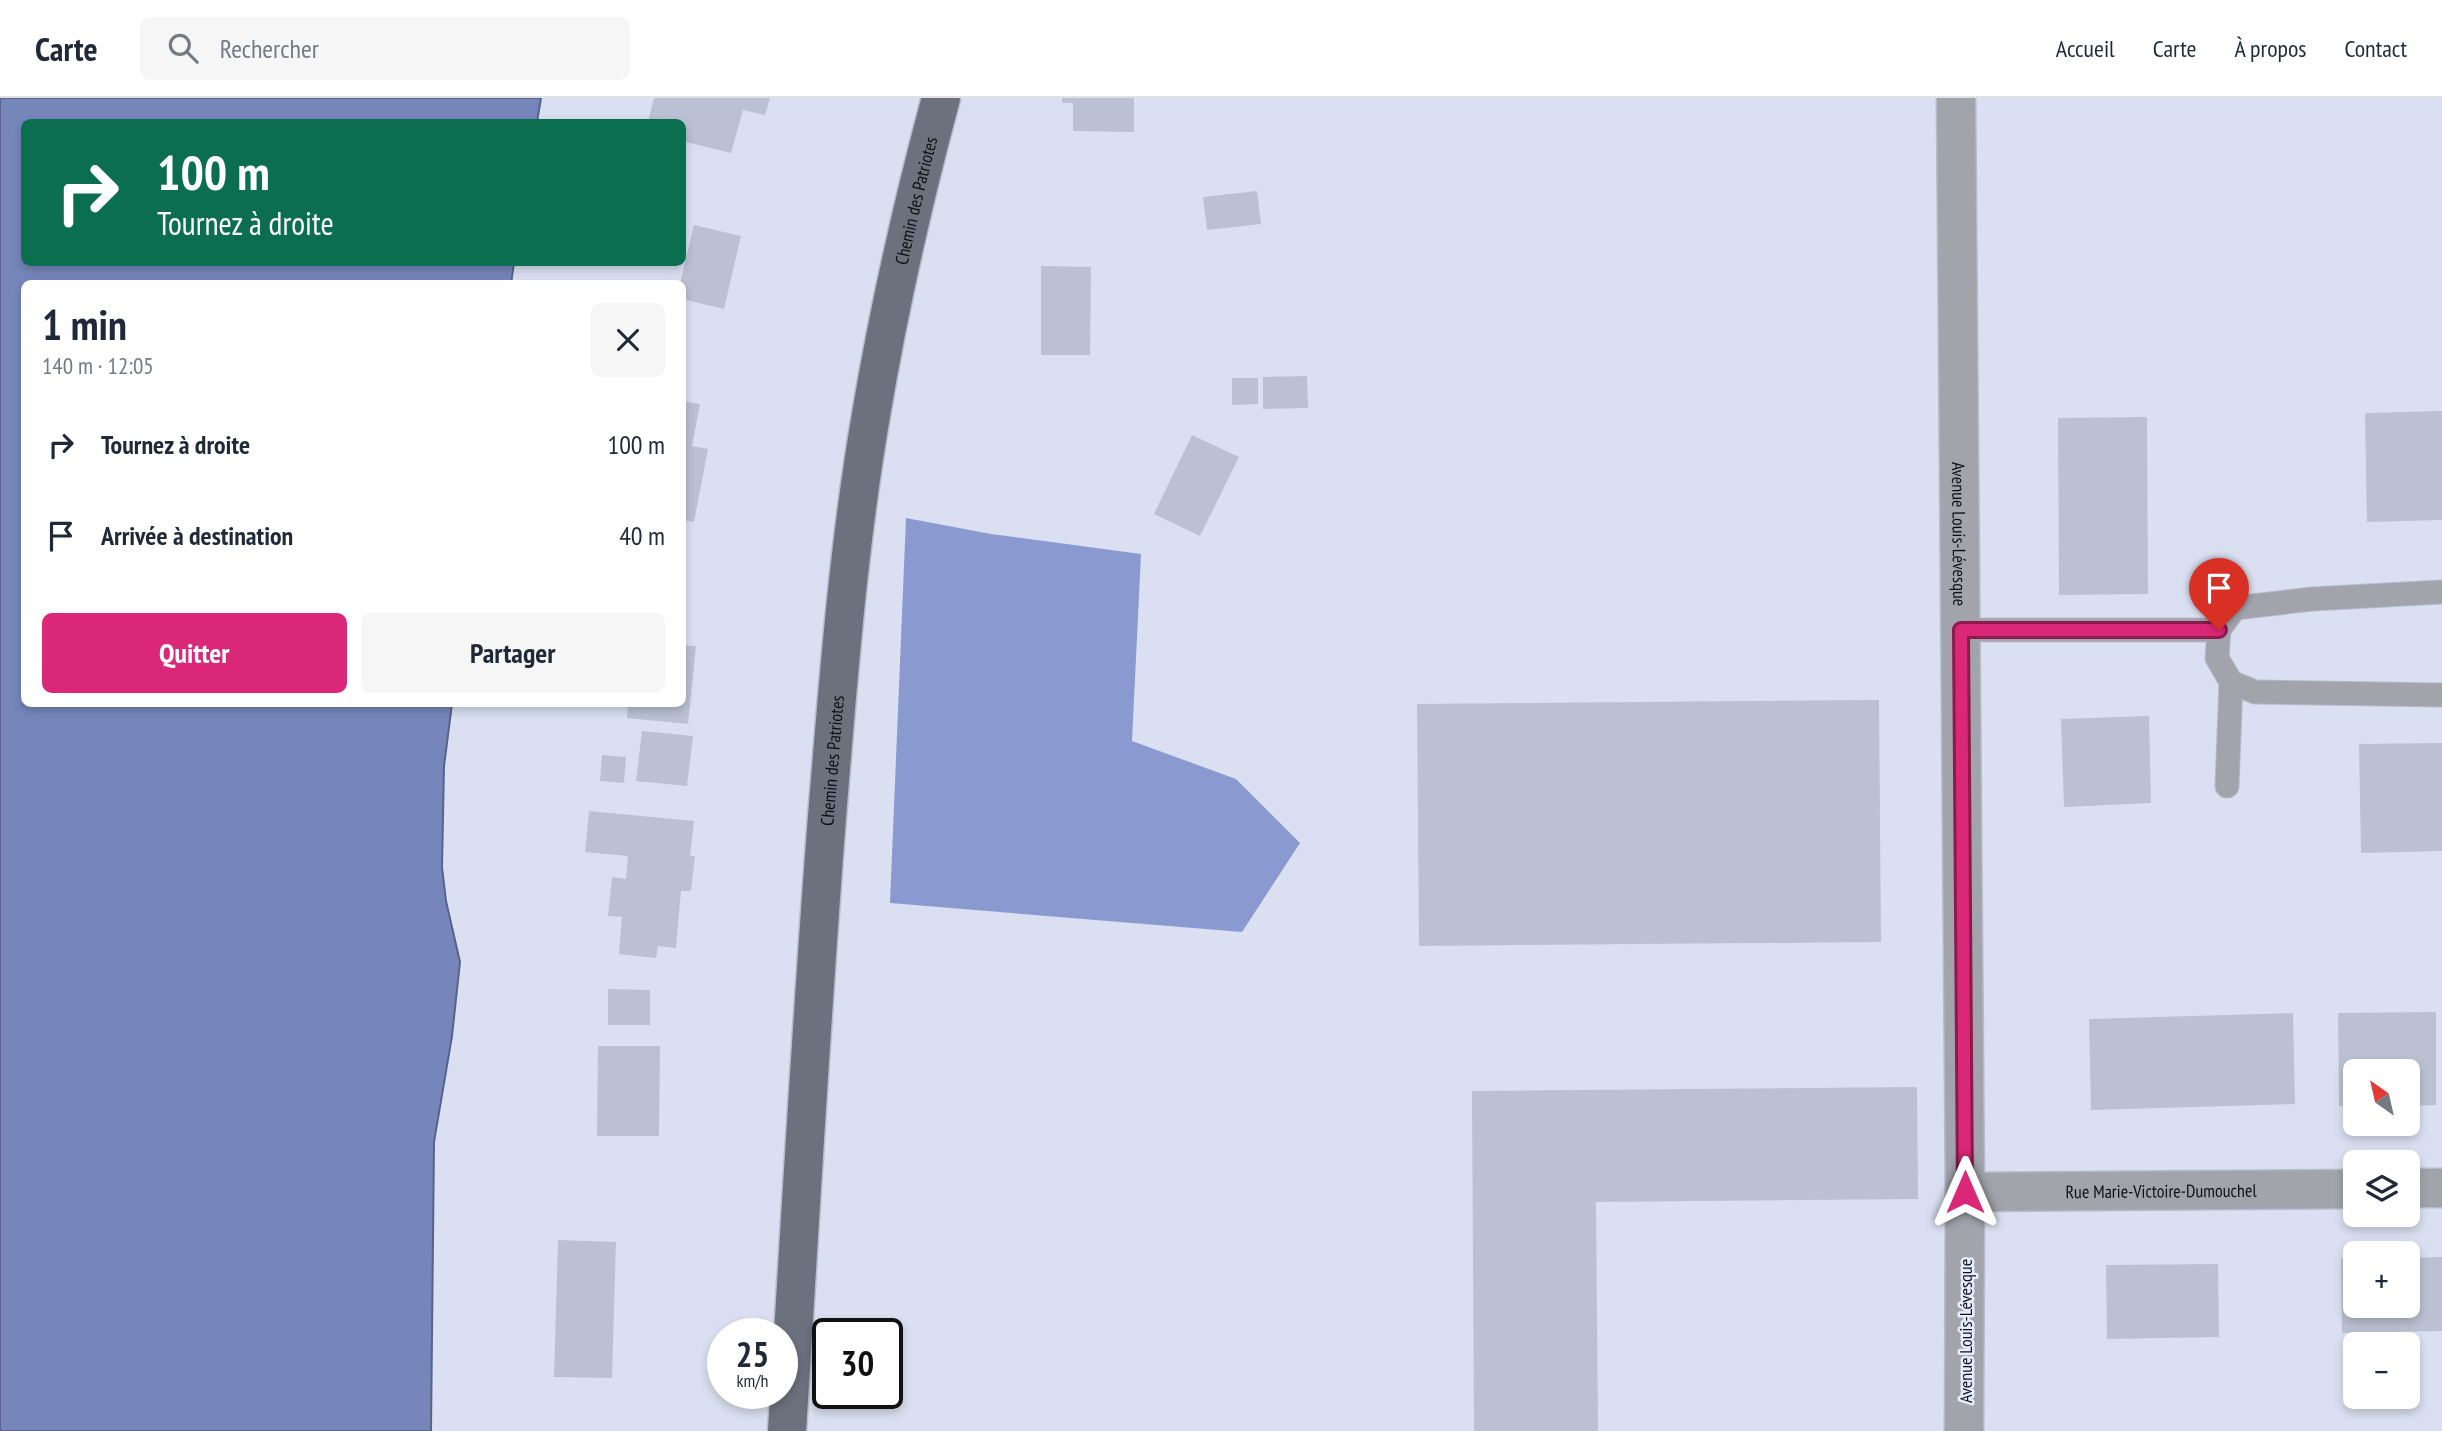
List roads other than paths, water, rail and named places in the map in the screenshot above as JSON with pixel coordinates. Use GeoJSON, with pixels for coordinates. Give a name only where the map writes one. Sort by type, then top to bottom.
{"type":"FeatureCollection","features":[{"type":"Feature","properties":{"kind":"main road","name":"Chemin des Patriotes"},"geometry":{"type":"LineString","coordinates":[[786,1431],[821,901],[846,597],[871,415],[888,322],[907,232],[941,98]]}},
{"type":"Feature","properties":{"kind":"street","name":"Avenue Louis-Lévesque"},"geometry":{"type":"LineString","coordinates":[[1956,98],[1965,1192],[1964,1431]]}},
{"type":"Feature","properties":{"kind":"street"},"geometry":{"type":"LineString","coordinates":[[2420,1188],[2442,1188]]}},
{"type":"Feature","properties":{"kind":"street","name":"Rue Marie-Victoire-Dumouchel"},"geometry":{"type":"LineString","coordinates":[[1965,1192],[2343,1189]]}},
{"type":"Feature","properties":{"kind":"lane"},"geometry":{"type":"LineString","coordinates":[[2227,786],[2231,682],[2217,658],[2219,630],[2235,608],[2312,598],[2442,592]]}},
{"type":"Feature","properties":{"kind":"lane"},"geometry":{"type":"LineString","coordinates":[[1961,630],[2219,630]]}},
{"type":"Feature","properties":{"kind":"lane"},"geometry":{"type":"LineString","coordinates":[[2231,682],[2255,691],[2442,695]]}}]}
